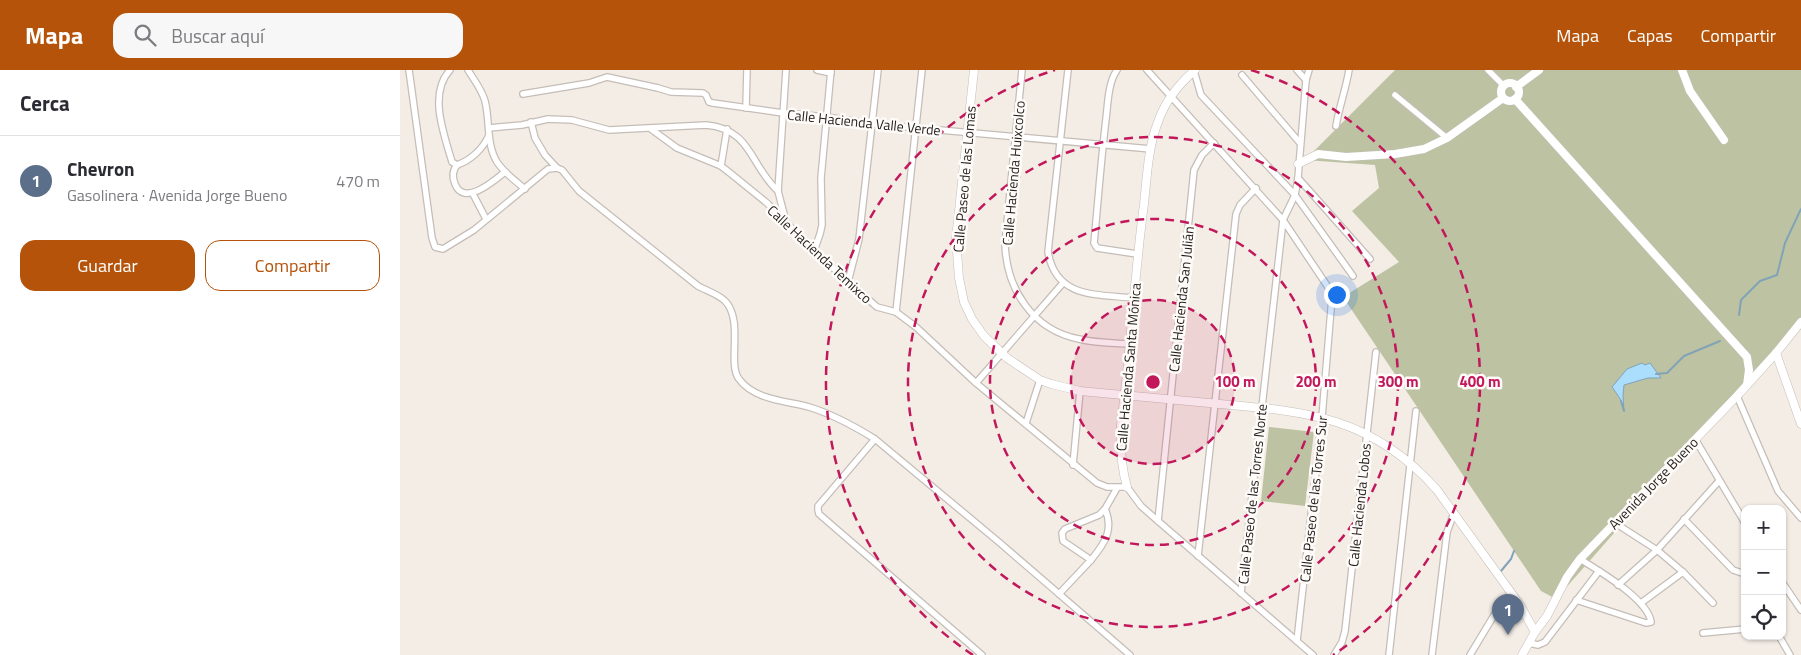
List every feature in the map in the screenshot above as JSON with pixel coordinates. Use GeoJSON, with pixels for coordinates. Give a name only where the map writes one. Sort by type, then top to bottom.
{"type":"FeatureCollection","features":[{"type":"Feature","properties":{"kind":"street"},"geometry":{"type":"LineString","coordinates":[[409,70],[432,238],[435,247],[443,249],[474,230],[548,169],[557,168]]}},
{"type":"Feature","properties":{"kind":"street"},"geometry":{"type":"LineString","coordinates":[[450,70],[441,83],[439,96],[440,110],[452,162],[457,165]]}},
{"type":"Feature","properties":{"kind":"street"},"geometry":{"type":"LineString","coordinates":[[468,70],[485,100],[489,132],[496,162],[525,189]]}},
{"type":"Feature","properties":{"kind":"street"},"geometry":{"type":"LineString","coordinates":[[746,108],[747,70]]}},
{"type":"Feature","properties":{"kind":"street"},"geometry":{"type":"LineString","coordinates":[[786,70],[783,87],[778,191],[786,223]]}},
{"type":"Feature","properties":{"kind":"street"},"geometry":{"type":"LineString","coordinates":[[814,251],[822,225],[821,178],[831,71],[817,70]]}},
{"type":"Feature","properties":{"kind":"street"},"geometry":{"type":"LineString","coordinates":[[848,282],[859,240],[878,70]]}},
{"type":"Feature","properties":{"kind":"street"},"geometry":{"type":"LineString","coordinates":[[896,312],[922,70]]}},
{"type":"Feature","properties":{"kind":"street","name":"Calle Paseo de las Lomas"},"geometry":{"type":"LineString","coordinates":[[974,70],[956,240],[959,278],[964,302],[972,319],[984,336],[1001,352],[1040,380],[1052,384],[1080,391],[1262,407],[1322,417],[1367,434],[1384,444],[1425,476],[1520,605],[1535,632]]}},
{"type":"Feature","properties":{"kind":"street","name":"Calle Hacienda Huixcolco"},"geometry":{"type":"LineString","coordinates":[[1022,70],[1005,243],[1006,260],[1015,289],[1034,317],[1068,337],[1081,340],[1130,344]]}},
{"type":"Feature","properties":{"kind":"street"},"geometry":{"type":"LineString","coordinates":[[1068,70],[1048,252],[1050,263],[1063,283],[1076,291],[1134,298]]}},
{"type":"Feature","properties":{"kind":"street"},"geometry":{"type":"LineString","coordinates":[[1118,70],[1110,85],[1094,244],[1098,248],[1137,254]]}},
{"type":"Feature","properties":{"kind":"street"},"geometry":{"type":"LineString","coordinates":[[1148,70],[1283,220]]}},
{"type":"Feature","properties":{"kind":"street"},"geometry":{"type":"LineString","coordinates":[[1194,70],[1201,95],[1295,195],[1353,276]]}},
{"type":"Feature","properties":{"kind":"street","name":"Calle Hacienda Santa Mónica"},"geometry":{"type":"LineString","coordinates":[[1194,70],[1170,96],[1157,122],[1151,149],[1137,254],[1121,424],[1120,449],[1122,470],[1127,487],[1141,506],[1313,655]]}},
{"type":"Feature","properties":{"kind":"street"},"geometry":{"type":"LineString","coordinates":[[1297,70],[1306,80]]}},
{"type":"Feature","properties":{"kind":"street","name":"Calle Paseo de las Torres Norte"},"geometry":{"type":"LineString","coordinates":[[1241,593],[1283,220],[1295,195],[1298,178],[1306,80],[1309,70]]}},
{"type":"Feature","properties":{"kind":"street"},"geometry":{"type":"LineString","coordinates":[[1336,126],[1349,70]]}},
{"type":"Feature","properties":{"kind":"street"},"geometry":{"type":"LineString","coordinates":[[1488,70],[1504,86]]}},
{"type":"Feature","properties":{"kind":"street"},"geometry":{"type":"LineString","coordinates":[[1516,87],[1539,70]]}},
{"type":"Feature","properties":{"kind":"street"},"geometry":{"type":"LineString","coordinates":[[1682,70],[1690,91],[1724,140]]}},
{"type":"Feature","properties":{"kind":"street"},"geometry":{"type":"LineString","coordinates":[[1242,75],[1300,143]]}},
{"type":"Feature","properties":{"kind":"street","name":"Calle Hacienda Valle Verde"},"geometry":{"type":"LineString","coordinates":[[523,94],[588,83],[607,77],[682,93],[703,93],[709,102],[783,113],[873,124],[1151,149]]}},
{"type":"Feature","properties":{"kind":"street"},"geometry":{"type":"LineString","coordinates":[[1512,84],[1516,87],[1518,92],[1515,99],[1510,101],[1503,98],[1501,90],[1504,86],[1512,84]]}},
{"type":"Feature","properties":{"kind":"street"},"geometry":{"type":"LineString","coordinates":[[1395,95],[1447,138]]}},
{"type":"Feature","properties":{"kind":"street"},"geometry":{"type":"LineString","coordinates":[[1298,164],[1318,154],[1346,157],[1395,154],[1424,149],[1447,138],[1503,98]]}},
{"type":"Feature","properties":{"kind":"street"},"geometry":{"type":"LineString","coordinates":[[1515,99],[1747,357],[1749,370],[1746,385]]}},
{"type":"Feature","properties":{"kind":"street"},"geometry":{"type":"LineString","coordinates":[[489,132],[548,119],[560,119],[609,130],[716,125],[734,132],[742,140],[766,178],[778,191]]}},
{"type":"Feature","properties":{"kind":"street"},"geometry":{"type":"LineString","coordinates":[[531,122],[535,138],[545,155],[557,168],[562,170],[579,191],[698,286],[727,303],[735,329],[735,366],[738,378],[746,386],[763,396],[809,407],[836,418],[874,439],[1000,542],[1130,655]]}},
{"type":"Feature","properties":{"kind":"street","name":"Calle Hacienda Temixco"},"geometry":{"type":"LineString","coordinates":[[651,129],[676,148],[721,166],[767,203],[814,251],[877,307],[896,312],[923,333],[976,383],[1026,423],[1073,465],[1107,488],[1127,487]]}},
{"type":"Feature","properties":{"kind":"street"},"geometry":{"type":"LineString","coordinates":[[721,166],[727,129]]}},
{"type":"Feature","properties":{"kind":"street"},"geometry":{"type":"LineString","coordinates":[[489,132],[480,151],[457,165],[452,174],[455,186],[464,193],[473,194],[505,172]]}},
{"type":"Feature","properties":{"kind":"street","name":"Calle Hacienda San Julián"},"geometry":{"type":"LineString","coordinates":[[1158,521],[1194,170],[1202,155],[1214,144]]}},
{"type":"Feature","properties":{"kind":"street"},"geometry":{"type":"LineString","coordinates":[[1298,178],[1370,259]]}},
{"type":"Feature","properties":{"kind":"street"},"geometry":{"type":"LineString","coordinates":[[1198,556],[1236,214],[1240,205],[1256,188]]}},
{"type":"Feature","properties":{"kind":"street"},"geometry":{"type":"LineString","coordinates":[[473,194],[486,219]]}},
{"type":"Feature","properties":{"kind":"street","name":"Calle Paseo de las Torres Sur"},"geometry":{"type":"LineString","coordinates":[[1283,220],[1330,290],[1332,297],[1322,417],[1297,641]]}},
{"type":"Feature","properties":{"kind":"street"},"geometry":{"type":"LineString","coordinates":[[976,383],[1063,283]]}},
{"type":"Feature","properties":{"kind":"street","name":"Avenida Jorge Bueno"},"geometry":{"type":"LineString","coordinates":[[1522,655],[1547,616],[1566,576],[1580,559],[1736,396],[1776,353],[1801,322]]}},
{"type":"Feature","properties":{"kind":"street","name":"Calle Hacienda Lobos"},"geometry":{"type":"LineString","coordinates":[[1334,655],[1342,642],[1345,631],[1376,352]]}},
{"type":"Feature","properties":{"kind":"street"},"geometry":{"type":"LineString","coordinates":[[1776,353],[1801,424]]}},
{"type":"Feature","properties":{"kind":"street"},"geometry":{"type":"LineString","coordinates":[[1026,423],[1040,380]]}},
{"type":"Feature","properties":{"kind":"street"},"geometry":{"type":"LineString","coordinates":[[1073,465],[1080,391]]}},
{"type":"Feature","properties":{"kind":"street"},"geometry":{"type":"LineString","coordinates":[[1736,396],[1778,491],[1801,518]]}},
{"type":"Feature","properties":{"kind":"street"},"geometry":{"type":"LineString","coordinates":[[1389,655],[1416,411]]}},
{"type":"Feature","properties":{"kind":"street"},"geometry":{"type":"LineString","coordinates":[[874,439],[818,506],[819,514],[982,655]]}},
{"type":"Feature","properties":{"kind":"street"},"geometry":{"type":"LineString","coordinates":[[1695,439],[1741,517]]}},
{"type":"Feature","properties":{"kind":"street"},"geometry":{"type":"LineString","coordinates":[[1618,585],[1657,550],[1719,481]]}},
{"type":"Feature","properties":{"kind":"street"},"geometry":{"type":"LineString","coordinates":[[1091,560],[1063,541],[1062,533],[1065,529],[1099,515],[1105,509],[1117,488]]}},
{"type":"Feature","properties":{"kind":"street"},"geometry":{"type":"LineString","coordinates":[[1059,594],[1100,549],[1109,531],[1109,518],[1105,509]]}},
{"type":"Feature","properties":{"kind":"street"},"geometry":{"type":"LineString","coordinates":[[1432,655],[1447,532],[1454,513]]}},
{"type":"Feature","properties":{"kind":"street"},"geometry":{"type":"LineString","coordinates":[[1684,519],[1733,570],[1741,573]]}},
{"type":"Feature","properties":{"kind":"street"},"geometry":{"type":"LineString","coordinates":[[1614,524],[1657,550],[1683,572],[1713,603]]}},
{"type":"Feature","properties":{"kind":"street"},"geometry":{"type":"LineString","coordinates":[[1576,600],[1650,623],[1651,618],[1641,603],[1580,559]]}},
{"type":"Feature","properties":{"kind":"street"},"geometry":{"type":"LineString","coordinates":[[1529,643],[1538,645],[1545,642],[1599,571]]}},
{"type":"Feature","properties":{"kind":"street"},"geometry":{"type":"LineString","coordinates":[[1641,603],[1683,572]]}},
{"type":"Feature","properties":{"kind":"street"},"geometry":{"type":"LineString","coordinates":[[1786,588],[1801,610]]}},
{"type":"Feature","properties":{"kind":"street"},"geometry":{"type":"LineString","coordinates":[[1793,596],[1801,593]]}},
{"type":"Feature","properties":{"kind":"street"},"geometry":{"type":"LineString","coordinates":[[1470,655],[1496,612],[1511,594]]}},
{"type":"Feature","properties":{"kind":"street"},"geometry":{"type":"LineString","coordinates":[[1703,633],[1741,629]]}},
{"type":"Feature","properties":{"kind":"street"},"geometry":{"type":"LineString","coordinates":[[1781,640],[1790,655]]}},
{"type":"Feature","properties":{"kind":"green space"},"geometry":{"type":"Polygon","coordinates":[[[1395,70],[1801,70],[1801,321],[1556,599],[1541,591],[1343,297],[1399,262],[1352,211],[1379,188],[1375,165],[1305,160],[1395,70]]]}},
{"type":"Feature","properties":{"kind":"green space"},"geometry":{"type":"Polygon","coordinates":[[[1269,427],[1314,432],[1305,506],[1261,501],[1269,427]]]}},
{"type":"Feature","properties":{"kind":"water"},"geometry":{"type":"Polygon","coordinates":[[[1642,363],[1645,365],[1650,363],[1661,378],[1648,378],[1624,385],[1624,411],[1621,400],[1612,387],[1627,369],[1642,363]]]}},
{"type":"Feature","properties":{"kind":"waterway"},"geometry":{"type":"LineString","coordinates":[[1739,315],[1741,300],[1760,281],[1777,275],[1785,243],[1801,209]]}},
{"type":"Feature","properties":{"kind":"waterway"},"geometry":{"type":"LineString","coordinates":[[1656,374],[1667,373],[1684,356],[1720,341]]}},
{"type":"Feature","properties":{"kind":"waterway"},"geometry":{"type":"LineString","coordinates":[[1621,401],[1624,411]]}},
{"type":"Feature","properties":{"kind":"waterway"},"geometry":{"type":"LineString","coordinates":[[1501,571],[1511,559],[1514,551]]}},
{"type":"Feature","properties":{"kind":"place","name":"Chevron"},"geometry":{"type":"Point","coordinates":[1508,635]}}]}
